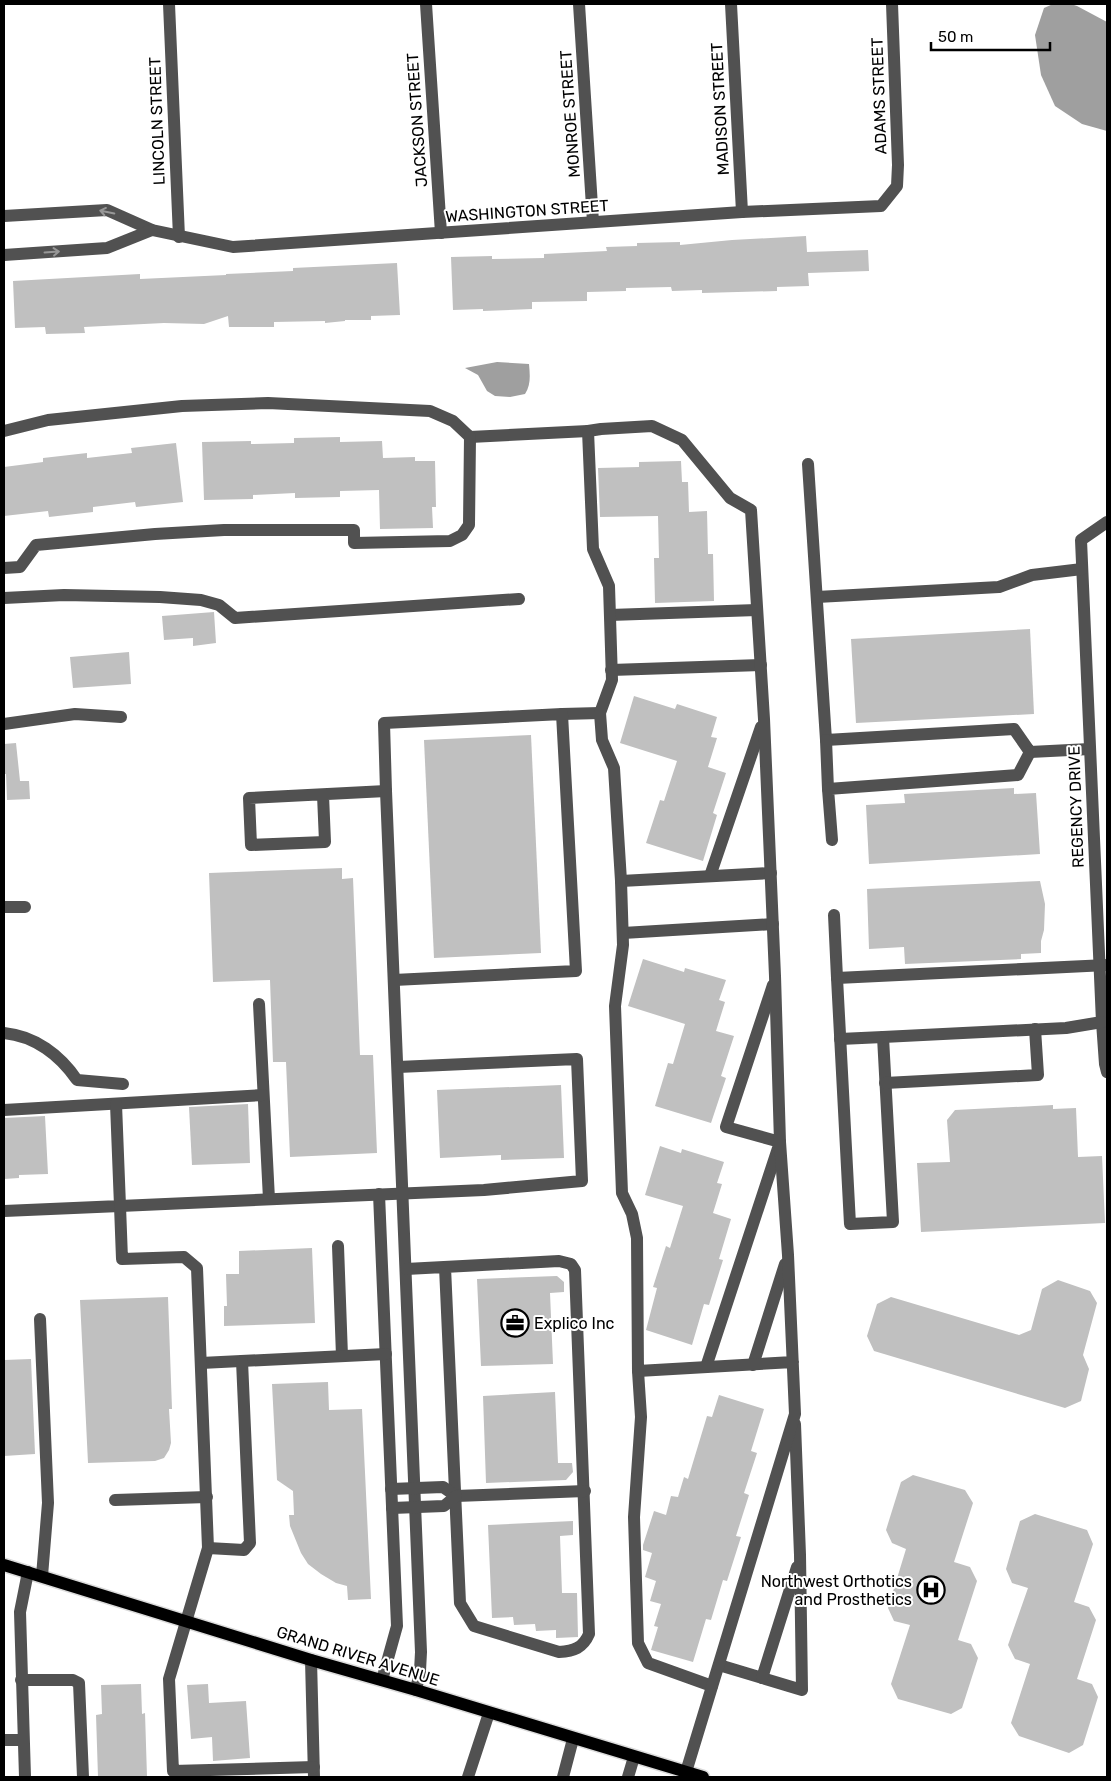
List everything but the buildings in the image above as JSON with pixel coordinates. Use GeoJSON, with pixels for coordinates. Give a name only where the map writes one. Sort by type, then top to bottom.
{"type":"FeatureCollection","features":[{"type":"Feature","properties":{"kind":"main road","name":"GRAND RIVER AVENUE"},"geometry":{"type":"LineString","coordinates":[[4,1565],[311,1660],[702,1777]]}},
{"type":"Feature","properties":{"kind":"street","name":"LINCOLN STREET"},"geometry":{"type":"LineString","coordinates":[[169,4],[179,237]]}},
{"type":"Feature","properties":{"kind":"street","name":"JACKSON STREET"},"geometry":{"type":"LineString","coordinates":[[426,4],[441,234]]}},
{"type":"Feature","properties":{"kind":"street","name":"MONROE STREET"},"geometry":{"type":"LineString","coordinates":[[579,4],[593,222]]}},
{"type":"Feature","properties":{"kind":"street","name":"MADISON STREET"},"geometry":{"type":"LineString","coordinates":[[731,4],[742,212]]}},
{"type":"Feature","properties":{"kind":"street","name":"ADAMS STREET"},"geometry":{"type":"LineString","coordinates":[[892,4],[898,165],[897,186]]}},
{"type":"Feature","properties":{"kind":"street","name":"WASHINGTON STREET"},"geometry":{"type":"LineString","coordinates":[[4,216],[107,210],[152,230],[233,247],[742,212],[880,206],[897,186]]}},
{"type":"Feature","properties":{"kind":"street"},"geometry":{"type":"LineString","coordinates":[[4,255],[107,248],[152,230]]}},
{"type":"Feature","properties":{"kind":"street"},"geometry":{"type":"LineString","coordinates":[[4,431],[48,420],[172,407],[268,403],[430,411],[453,421],[470,437],[652,426],[682,440],[730,498],[751,510],[764,719],[780,1142],[793,1362],[800,1555],[802,1690],[719,1665]]}},
{"type":"Feature","properties":{"kind":"street"},"geometry":{"type":"LineString","coordinates":[[588,431],[593,549],[609,586],[612,680],[600,713],[602,740],[614,768],[621,881],[623,945],[615,1006],[622,1193],[632,1214],[637,1238],[638,1371],[641,1417],[634,1517],[638,1644],[648,1663],[712,1686]]}},
{"type":"Feature","properties":{"kind":"street"},"geometry":{"type":"LineString","coordinates":[[4,568],[20,567],[36,545],[155,534],[224,530],[354,530],[354,543],[450,541],[462,535],[469,525],[470,437]]}},
{"type":"Feature","properties":{"kind":"street"},"geometry":{"type":"LineString","coordinates":[[808,464],[832,840]]}},
{"type":"Feature","properties":{"kind":"street","name":"REGENCY DRIVE"},"geometry":{"type":"LineString","coordinates":[[1107,522],[1081,540],[1090,749],[1102,883],[1102,1022],[1107,1072]]}},
{"type":"Feature","properties":{"kind":"street"},"geometry":{"type":"LineString","coordinates":[[816,597],[998,587],[1032,575],[1082,569]]}},
{"type":"Feature","properties":{"kind":"street"},"geometry":{"type":"LineString","coordinates":[[4,598],[64,595],[160,597],[201,600],[219,605],[235,618],[519,599]]}},
{"type":"Feature","properties":{"kind":"street"},"geometry":{"type":"LineString","coordinates":[[610,615],[758,610]]}},
{"type":"Feature","properties":{"kind":"street"},"geometry":{"type":"LineString","coordinates":[[612,670],[761,665]]}},
{"type":"Feature","properties":{"kind":"street"},"geometry":{"type":"LineString","coordinates":[[416,1690],[421,1652],[384,723],[600,713]]}},
{"type":"Feature","properties":{"kind":"street"},"geometry":{"type":"LineString","coordinates":[[4,724],[76,714],[121,717]]}},
{"type":"Feature","properties":{"kind":"street"},"geometry":{"type":"LineString","coordinates":[[394,980],[576,971],[562,714]]}},
{"type":"Feature","properties":{"kind":"street"},"geometry":{"type":"LineString","coordinates":[[710,876],[764,719]]}},
{"type":"Feature","properties":{"kind":"street"},"geometry":{"type":"LineString","coordinates":[[826,740],[1014,729],[1030,752]]}},
{"type":"Feature","properties":{"kind":"street"},"geometry":{"type":"LineString","coordinates":[[1030,752],[1090,749]]}},
{"type":"Feature","properties":{"kind":"street"},"geometry":{"type":"LineString","coordinates":[[828,790],[1018,775],[1030,752]]}},
{"type":"Feature","properties":{"kind":"street"},"geometry":{"type":"LineString","coordinates":[[323,795],[326,842],[251,845],[249,798],[386,791]]}},
{"type":"Feature","properties":{"kind":"street"},"geometry":{"type":"LineString","coordinates":[[621,881],[771,873]]}},
{"type":"Feature","properties":{"kind":"street"},"geometry":{"type":"LineString","coordinates":[[4,908],[25,907]]}},
{"type":"Feature","properties":{"kind":"street"},"geometry":{"type":"LineString","coordinates":[[834,915],[850,1224],[893,1222],[883,1037]]}},
{"type":"Feature","properties":{"kind":"street"},"geometry":{"type":"LineString","coordinates":[[622,933],[773,924]]}},
{"type":"Feature","properties":{"kind":"street"},"geometry":{"type":"LineString","coordinates":[[837,978],[1103,965]]}},
{"type":"Feature","properties":{"kind":"street"},"geometry":{"type":"LineString","coordinates":[[775,976],[726,1127],[780,1142]]}},
{"type":"Feature","properties":{"kind":"street"},"geometry":{"type":"LineString","coordinates":[[259,1004],[269,1199]]}},
{"type":"Feature","properties":{"kind":"street"},"geometry":{"type":"LineString","coordinates":[[840,1040],[1066,1028],[1102,1022]]}},
{"type":"Feature","properties":{"kind":"street"},"geometry":{"type":"LineString","coordinates":[[885,1082],[1038,1075],[1036,1029]]}},
{"type":"Feature","properties":{"kind":"street"},"geometry":{"type":"LineString","coordinates":[[4,1033],[39,1042],[68,1068],[77,1080],[122,1084]]}},
{"type":"Feature","properties":{"kind":"street"},"geometry":{"type":"LineString","coordinates":[[4,1211],[403,1192],[484,1190],[582,1181],[577,1059],[398,1067]]}},
{"type":"Feature","properties":{"kind":"street"},"geometry":{"type":"LineString","coordinates":[[4,1110],[263,1095]]}},
{"type":"Feature","properties":{"kind":"street"},"geometry":{"type":"LineString","coordinates":[[116,1104],[122,1259],[184,1257],[197,1268],[208,1548],[169,1679],[172,1771],[314,1772],[311,1660]]}},
{"type":"Feature","properties":{"kind":"street"},"geometry":{"type":"LineString","coordinates":[[706,1367],[780,1142]]}},
{"type":"Feature","properties":{"kind":"street"},"geometry":{"type":"LineString","coordinates":[[379,1194],[397,1626],[382,1680]]}},
{"type":"Feature","properties":{"kind":"street"},"geometry":{"type":"LineString","coordinates":[[338,1246],[342,1356]]}},
{"type":"Feature","properties":{"kind":"street"},"geometry":{"type":"LineString","coordinates":[[753,1365],[788,1255]]}},
{"type":"Feature","properties":{"kind":"street"},"geometry":{"type":"LineString","coordinates":[[406,1269],[559,1261],[571,1264],[575,1270],[590,1634],[585,1644],[573,1651],[559,1652],[474,1626],[460,1603],[446,1267]]}},
{"type":"Feature","properties":{"kind":"street"},"geometry":{"type":"LineString","coordinates":[[40,1319],[48,1503],[42,1576]]}},
{"type":"Feature","properties":{"kind":"street"},"geometry":{"type":"LineString","coordinates":[[201,1363],[386,1354]]}},
{"type":"Feature","properties":{"kind":"street"},"geometry":{"type":"LineString","coordinates":[[208,1548],[238,1551],[244,1550],[250,1543],[242,1361]]}},
{"type":"Feature","properties":{"kind":"street"},"geometry":{"type":"LineString","coordinates":[[638,1371],[793,1362]]}},
{"type":"Feature","properties":{"kind":"street"},"geometry":{"type":"LineString","coordinates":[[686,1772],[795,1414]]}},
{"type":"Feature","properties":{"kind":"street"},"geometry":{"type":"LineString","coordinates":[[391,1488],[443,1487],[456,1496],[585,1491]]}},
{"type":"Feature","properties":{"kind":"street"},"geometry":{"type":"LineString","coordinates":[[392,1508],[444,1506],[456,1496]]}},
{"type":"Feature","properties":{"kind":"street"},"geometry":{"type":"LineString","coordinates":[[115,1500],[206,1498]]}},
{"type":"Feature","properties":{"kind":"street"},"geometry":{"type":"LineString","coordinates":[[762,1678],[800,1555]]}},
{"type":"Feature","properties":{"kind":"street"},"geometry":{"type":"LineString","coordinates":[[25,1777],[20,1612],[28,1572]]}},
{"type":"Feature","properties":{"kind":"street"},"geometry":{"type":"LineString","coordinates":[[395,1593],[418,1592]]}},
{"type":"Feature","properties":{"kind":"street"},"geometry":{"type":"LineString","coordinates":[[22,1680],[73,1680],[79,1683],[83,1777]]}},
{"type":"Feature","properties":{"kind":"street"},"geometry":{"type":"LineString","coordinates":[[468,1777],[489,1713]]}},
{"type":"Feature","properties":{"kind":"street"},"geometry":{"type":"LineString","coordinates":[[563,1777],[573,1738]]}},
{"type":"Feature","properties":{"kind":"street"},"geometry":{"type":"LineString","coordinates":[[4,1740],[23,1740]]}},
{"type":"Feature","properties":{"kind":"street"},"geometry":{"type":"LineString","coordinates":[[628,1777],[634,1757]]}},
{"type":"Feature","properties":{"kind":"shaded area"},"geometry":{"type":"Polygon","coordinates":[[[1053,4],[1077,6],[1107,22],[1107,131],[1082,124],[1055,106],[1041,75],[1035,35],[1044,8],[1053,4]]]}},
{"type":"Feature","properties":{"kind":"shaded area"},"geometry":{"type":"Polygon","coordinates":[[[497,362],[529,364],[530,376],[525,394],[510,397],[495,396],[487,391],[478,375],[465,368],[497,362]]]}},
{"type":"Feature","properties":{"kind":"place","name":"Explico Inc"},"geometry":{"type":"Point","coordinates":[515,1323]}},
{"type":"Feature","properties":{"kind":"place","name":"Northwest Orthotics and Prosthetics"},"geometry":{"type":"Point","coordinates":[931,1590]}}]}
